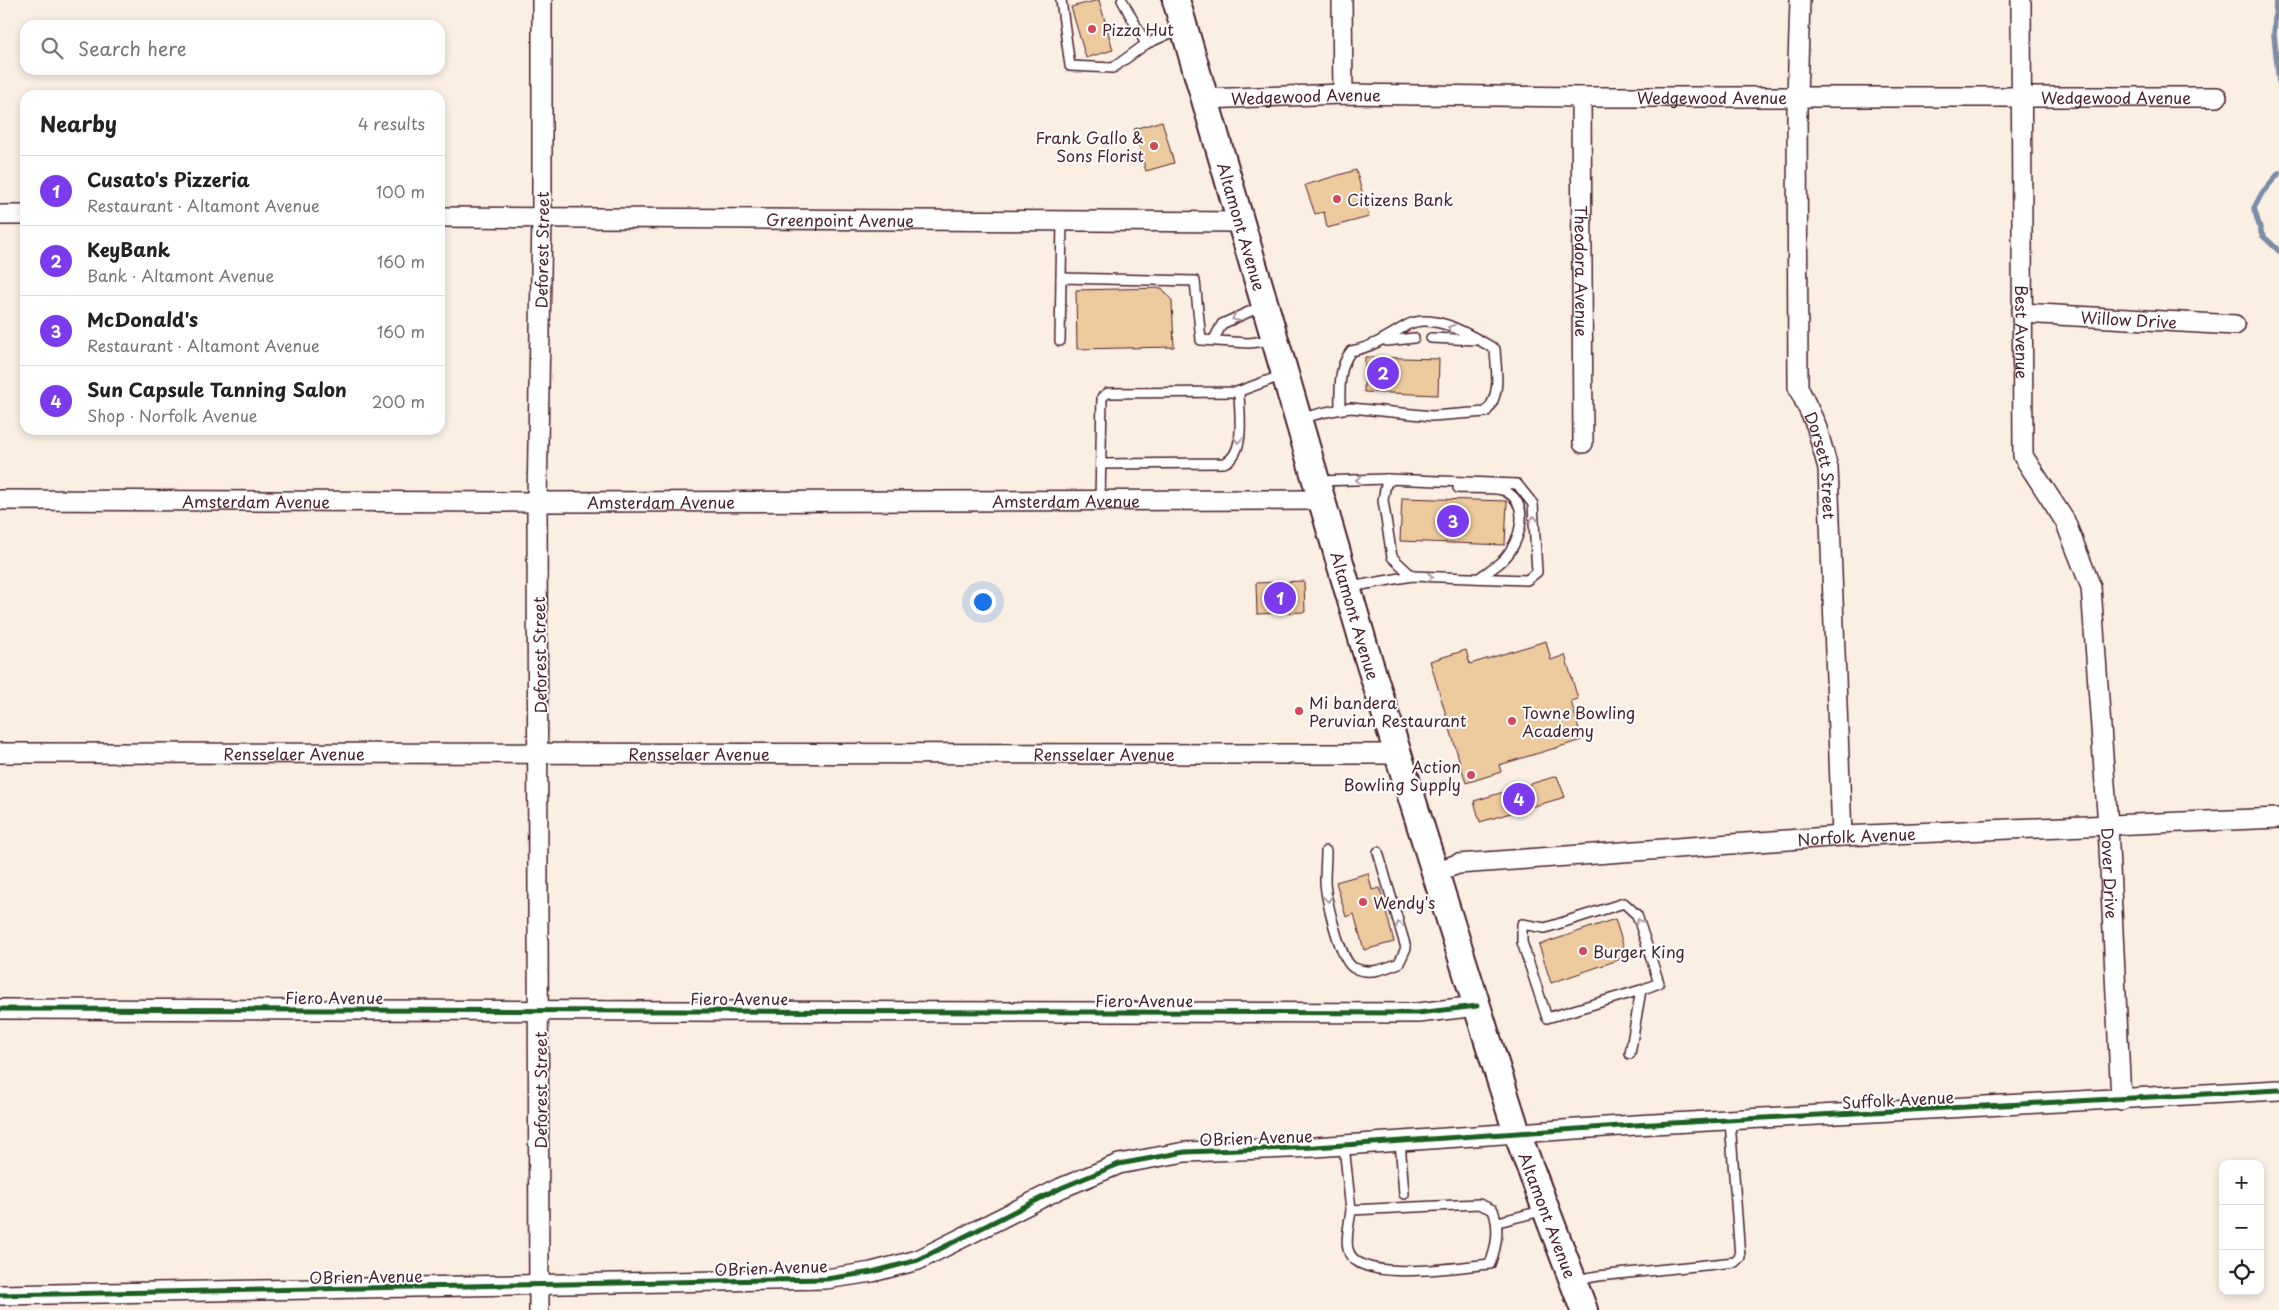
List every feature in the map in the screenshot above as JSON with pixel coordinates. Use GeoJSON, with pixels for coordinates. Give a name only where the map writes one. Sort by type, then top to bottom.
{"type":"FeatureCollection","features":[{"type":"Feature","properties":{"kind":"main road","name":"Altamont Avenue"},"geometry":{"type":"LineString","coordinates":[[1176,0],[1274,339],[1398,754],[1517,1133],[1584,1310]]}},
{"type":"Feature","properties":{"kind":"street","name":"Deforest Street"},"geometry":{"type":"LineString","coordinates":[[539,1310],[540,754],[537,502],[542,217],[542,0]]}},
{"type":"Feature","properties":{"kind":"street"},"geometry":{"type":"LineString","coordinates":[[1342,0],[1343,94]]}},
{"type":"Feature","properties":{"kind":"street","name":"Dorsett Street"},"geometry":{"type":"LineString","coordinates":[[1800,0],[1797,97],[1798,387],[1816,425],[1828,468],[1842,836]]}},
{"type":"Feature","properties":{"kind":"street","name":"Best Avenue"},"geometry":{"type":"LineString","coordinates":[[2021,0],[2023,456],[2065,521],[2091,587],[2094,648]]}},
{"type":"Feature","properties":{"kind":"street","name":"Wedgewood Avenue"},"geometry":{"type":"LineString","coordinates":[[1204,99],[1343,94],[1581,97],[2217,97]]}},
{"type":"Feature","properties":{"kind":"street","name":"Theodora Avenue"},"geometry":{"type":"LineString","coordinates":[[1581,97],[1583,443]]}},
{"type":"Feature","properties":{"kind":"street"},"geometry":{"type":"LineString","coordinates":[[0,214],[20,215]]}},
{"type":"Feature","properties":{"kind":"street","name":"Greenpoint Avenue"},"geometry":{"type":"LineString","coordinates":[[445,216],[1241,222]]}},
{"type":"Feature","properties":{"kind":"street","name":"Willow Drive"},"geometry":{"type":"LineString","coordinates":[[2021,313],[2235,325]]}},
{"type":"Feature","properties":{"kind":"street","name":"Amsterdam Avenue"},"geometry":{"type":"LineString","coordinates":[[0,500],[537,502],[1100,500],[1319,490]]}},
{"type":"Feature","properties":{"kind":"street","name":"Dover Drive"},"geometry":{"type":"LineString","coordinates":[[2094,648],[2108,826],[2122,1100]]}},
{"type":"Feature","properties":{"kind":"street","name":"Rensselaer Avenue"},"geometry":{"type":"LineString","coordinates":[[0,753],[1398,754]]}},
{"type":"Feature","properties":{"kind":"street","name":"Norfolk Avenue"},"geometry":{"type":"LineString","coordinates":[[1435,872],[1458,864],[1842,836],[2279,818]]}},
{"type":"Feature","properties":{"kind":"street","name":"Fiero Avenue"},"geometry":{"type":"LineString","coordinates":[[0,1009],[1418,1013],[1477,1006]]}},
{"type":"Feature","properties":{"kind":"street","name":"Suffolk Avenue"},"geometry":{"type":"LineString","coordinates":[[1517,1133],[2279,1090]]}},
{"type":"Feature","properties":{"kind":"street","name":"OBrien Avenue"},"geometry":{"type":"LineString","coordinates":[[0,1295],[826,1279],[872,1272],[918,1260],[1061,1188],[1119,1164],[1184,1152],[1344,1146],[1517,1133]]}},
{"type":"Feature","properties":{"kind":"lane"},"geometry":{"type":"LineString","coordinates":[[1060,0],[1070,66],[1113,68],[1146,44],[1183,28]]}},
{"type":"Feature","properties":{"kind":"lane"},"geometry":{"type":"LineString","coordinates":[[1122,0],[1146,44]]}},
{"type":"Feature","properties":{"kind":"lane"},"geometry":{"type":"LineString","coordinates":[[1060,341],[1062,221]]}},
{"type":"Feature","properties":{"kind":"lane"},"geometry":{"type":"LineString","coordinates":[[1061,278],[1195,281],[1201,340],[1249,342],[1274,339]]}},
{"type":"Feature","properties":{"kind":"lane"},"geometry":{"type":"LineString","coordinates":[[1214,340],[1222,324],[1265,304]]}},
{"type":"Feature","properties":{"kind":"lane"},"geometry":{"type":"LineString","coordinates":[[1298,420],[1321,412],[1351,408],[1432,416],[1486,412],[1494,402],[1497,383],[1495,349],[1437,322],[1418,321],[1380,342],[1364,349],[1351,351],[1344,359],[1340,380],[1340,409]]}},
{"type":"Feature","properties":{"kind":"lane"},"geometry":{"type":"LineString","coordinates":[[1380,342],[1414,338]]}},
{"type":"Feature","properties":{"kind":"lane"},"geometry":{"type":"LineString","coordinates":[[1431,338],[1478,340]]}},
{"type":"Feature","properties":{"kind":"lane"},"geometry":{"type":"LineString","coordinates":[[1100,500],[1102,397],[1108,393],[1239,392],[1285,374]]}},
{"type":"Feature","properties":{"kind":"lane"},"geometry":{"type":"LineString","coordinates":[[1101,464],[1224,464],[1234,457],[1238,440],[1239,392]]}},
{"type":"Feature","properties":{"kind":"lane"},"geometry":{"type":"LineString","coordinates":[[1387,479],[1384,500],[1392,557],[1412,576]]}},
{"type":"Feature","properties":{"kind":"lane"},"geometry":{"type":"LineString","coordinates":[[1387,479],[1398,484],[1504,491],[1516,502],[1520,512],[1519,538],[1504,559],[1479,578]]}},
{"type":"Feature","properties":{"kind":"lane"},"geometry":{"type":"LineString","coordinates":[[1319,490],[1387,479],[1516,484],[1533,504],[1537,572],[1527,580],[1412,576],[1348,588]]}},
{"type":"Feature","properties":{"kind":"lane"},"geometry":{"type":"LineString","coordinates":[[1326,850],[1325,882],[1328,904],[1346,961],[1353,968],[1365,971],[1379,971],[1399,963],[1406,948],[1378,852]]}},
{"type":"Feature","properties":{"kind":"lane"},"geometry":{"type":"LineString","coordinates":[[1624,903],[1637,914],[1659,983],[1641,990],[1546,1018],[1522,942],[1522,924],[1545,928],[1624,903]]}},
{"type":"Feature","properties":{"kind":"lane"},"geometry":{"type":"LineString","coordinates":[[1630,1054],[1641,990]]}},
{"type":"Feature","properties":{"kind":"lane"},"geometry":{"type":"LineString","coordinates":[[1574,1281],[1598,1276],[1735,1262],[1740,1257],[1730,1120]]}},
{"type":"Feature","properties":{"kind":"lane"},"geometry":{"type":"LineString","coordinates":[[1400,1141],[1404,1194]]}},
{"type":"Feature","properties":{"kind":"lane"},"geometry":{"type":"LineString","coordinates":[[1344,1146],[1351,1210],[1347,1248],[1352,1258],[1363,1267],[1394,1271],[1490,1264],[1496,1250],[1498,1222],[1493,1210],[1479,1204],[1351,1210]]}},
{"type":"Feature","properties":{"kind":"lane"},"geometry":{"type":"LineString","coordinates":[[1498,1222],[1547,1210]]}},
{"type":"Feature","properties":{"kind":"building","name":"Pizza Hut"},"geometry":{"type":"Polygon","coordinates":[[[1099,0],[1113,50],[1086,58],[1071,7],[1099,0]]]}},
{"type":"Feature","properties":{"kind":"building","name":"Frank Gallo & Sons Florist"},"geometry":{"type":"Polygon","coordinates":[[[1162,121],[1174,163],[1146,171],[1134,129],[1162,121]]]}},
{"type":"Feature","properties":{"kind":"building","name":"Citizens Bank"},"geometry":{"type":"Polygon","coordinates":[[[1356,170],[1369,217],[1327,228],[1324,212],[1315,214],[1305,185],[1356,170]]]}},
{"type":"Feature","properties":{"kind":"building"},"geometry":{"type":"Polygon","coordinates":[[[1162,288],[1172,301],[1174,347],[1077,349],[1076,290],[1162,288]]]}},
{"type":"Feature","properties":{"kind":"building"},"geometry":{"type":"Polygon","coordinates":[[[1365,357],[1439,359],[1438,395],[1364,392],[1365,357]]]}},
{"type":"Feature","properties":{"kind":"building"},"geometry":{"type":"Polygon","coordinates":[[[1402,498],[1507,501],[1505,545],[1400,541],[1402,498]]]}},
{"type":"Feature","properties":{"kind":"building"},"geometry":{"type":"Polygon","coordinates":[[[1304,581],[1305,612],[1257,614],[1256,583],[1304,581]]]}},
{"type":"Feature","properties":{"kind":"building","name":"Towne Bowling Academy"},"geometry":{"type":"Polygon","coordinates":[[[1546,641],[1551,660],[1565,655],[1578,699],[1571,701],[1582,740],[1499,765],[1501,772],[1466,783],[1430,661],[1466,650],[1470,664],[1546,641]]]}},
{"type":"Feature","properties":{"kind":"building"},"geometry":{"type":"Polygon","coordinates":[[[1557,776],[1565,797],[1480,822],[1474,801],[1557,776]]]}},
{"type":"Feature","properties":{"kind":"building","name":"Wendy's"},"geometry":{"type":"Polygon","coordinates":[[[1368,873],[1372,890],[1380,888],[1394,942],[1364,950],[1354,914],[1346,917],[1336,882],[1368,873]]]}},
{"type":"Feature","properties":{"kind":"building","name":"Burger King"},"geometry":{"type":"Polygon","coordinates":[[[1615,919],[1627,957],[1551,983],[1539,945],[1615,919]]]}},
{"type":"Feature","properties":{"kind":"waterway"},"geometry":{"type":"LineString","coordinates":[[2276,0],[2274,35],[2279,82]]}},
{"type":"Feature","properties":{"kind":"waterway"},"geometry":{"type":"LineString","coordinates":[[2279,173],[2262,193],[2254,208],[2262,235],[2279,251]]}},
{"type":"Feature","properties":{"kind":"cycle path"},"geometry":{"type":"LineString","coordinates":[[0,1009],[1418,1013],[1477,1006]]}},
{"type":"Feature","properties":{"kind":"cycle path"},"geometry":{"type":"LineString","coordinates":[[0,1295],[826,1279],[872,1272],[918,1260],[1061,1188],[1119,1164],[1185,1152],[1315,1147],[1635,1125],[2279,1090]]}},
{"type":"Feature","properties":{"kind":"place","name":"Pizza Hut"},"geometry":{"type":"Point","coordinates":[1092,29]}},
{"type":"Feature","properties":{"kind":"place","name":"Frank Gallo & Sons Florist"},"geometry":{"type":"Point","coordinates":[1154,146]}},
{"type":"Feature","properties":{"kind":"place","name":"Citizens Bank"},"geometry":{"type":"Point","coordinates":[1337,199]}},
{"type":"Feature","properties":{"kind":"place","name":"KeyBank"},"geometry":{"type":"Point","coordinates":[1383,373]}},
{"type":"Feature","properties":{"kind":"place","name":"McDonald's"},"geometry":{"type":"Point","coordinates":[1453,521]}},
{"type":"Feature","properties":{"kind":"place","name":"Cusato's Pizzeria"},"geometry":{"type":"Point","coordinates":[1280,598]}},
{"type":"Feature","properties":{"kind":"place","name":"Mi bandera Peruvian Restaurant"},"geometry":{"type":"Point","coordinates":[1299,711]}},
{"type":"Feature","properties":{"kind":"place","name":"Towne Bowling Academy"},"geometry":{"type":"Point","coordinates":[1512,721]}},
{"type":"Feature","properties":{"kind":"place","name":"Action Bowling Supply"},"geometry":{"type":"Point","coordinates":[1471,775]}},
{"type":"Feature","properties":{"kind":"place","name":"Sun Capsule Tanning Salon"},"geometry":{"type":"Point","coordinates":[1519,799]}},
{"type":"Feature","properties":{"kind":"place","name":"Wendy's"},"geometry":{"type":"Point","coordinates":[1363,902]}},
{"type":"Feature","properties":{"kind":"place","name":"Burger King"},"geometry":{"type":"Point","coordinates":[1583,951]}}]}
